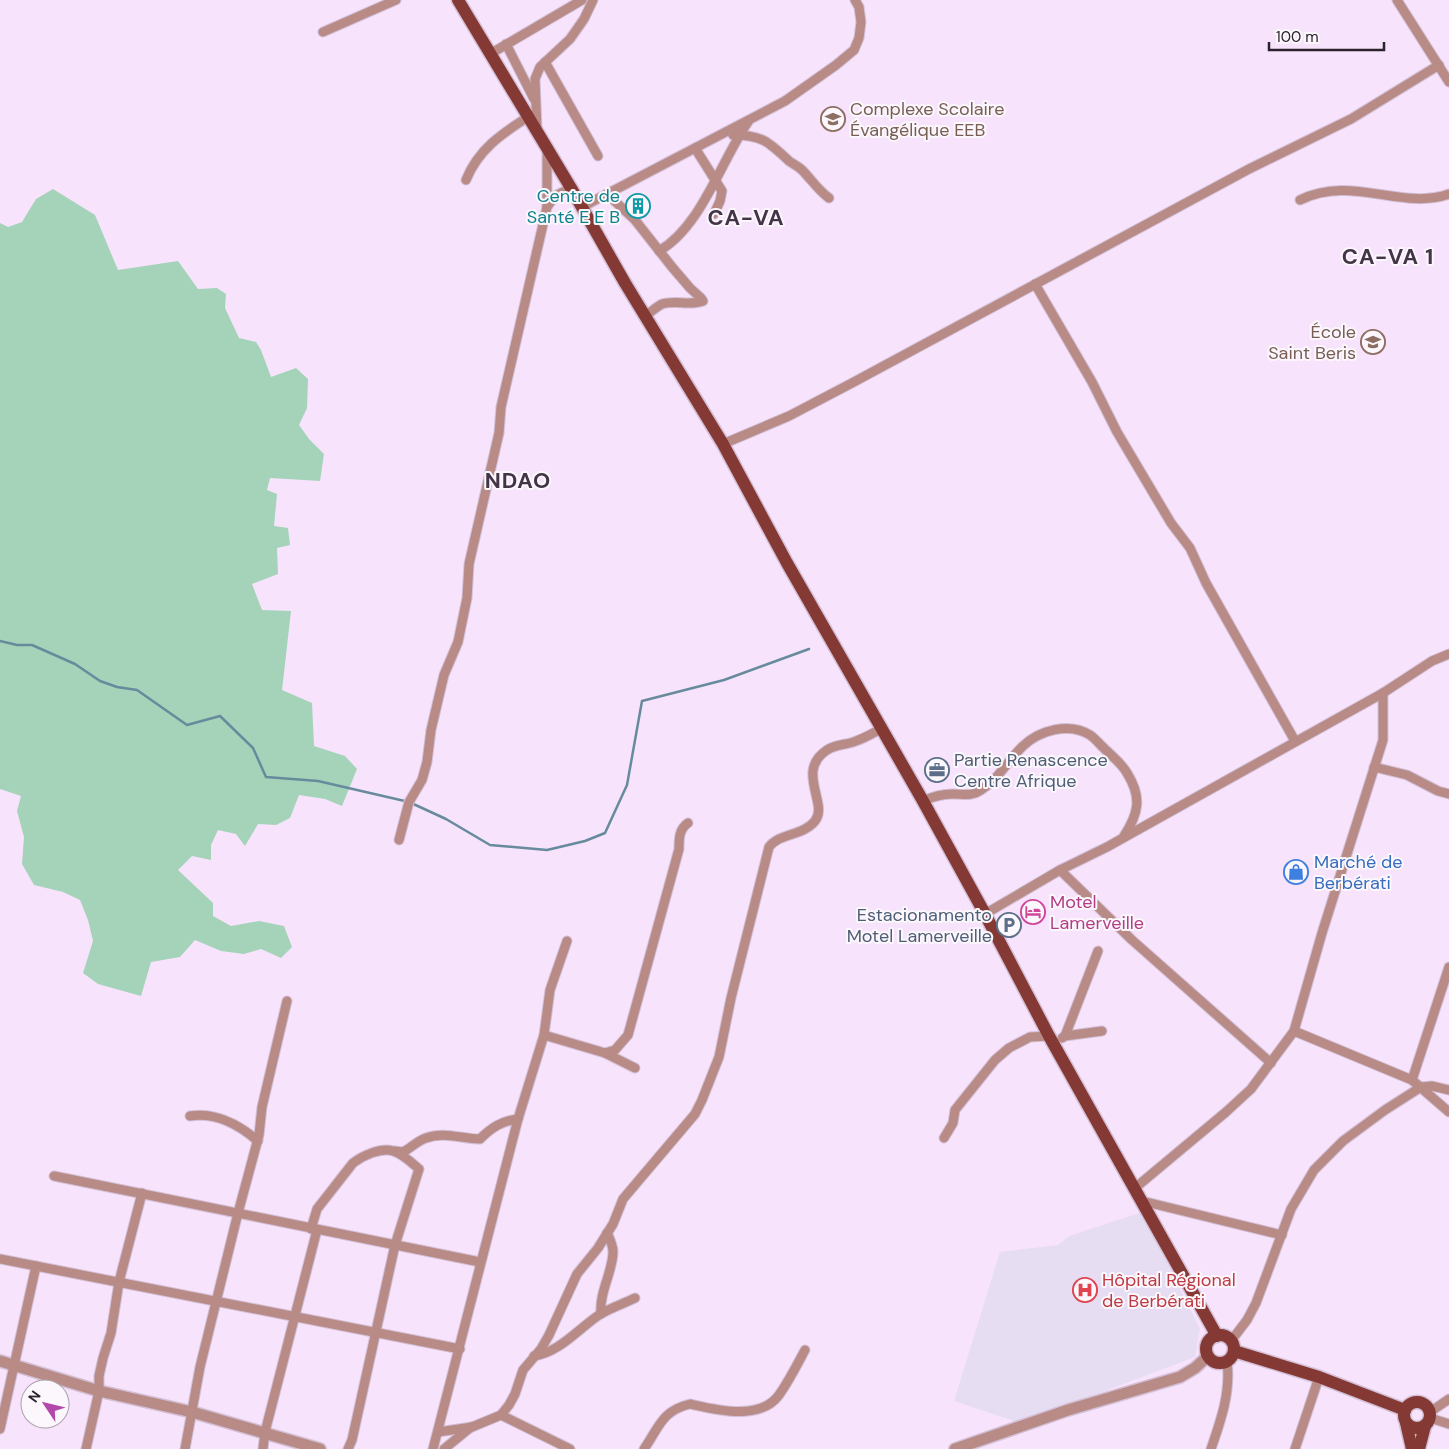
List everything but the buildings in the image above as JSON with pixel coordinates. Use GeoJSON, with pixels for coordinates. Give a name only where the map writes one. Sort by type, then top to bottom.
{"type":"FeatureCollection","features":[{"type":"Feature","properties":{"kind":"main road"},"geometry":{"type":"LineString","coordinates":[[458,0],[723,444],[796,580],[923,801],[1052,1040],[1217,1336]]}},
{"type":"Feature","properties":{"kind":"main road"},"geometry":{"type":"LineString","coordinates":[[1217,1336],[1227,1337],[1231,1351],[1223,1363],[1215,1362],[1208,1356],[1206,1348],[1207,1344],[1217,1336]]}},
{"type":"Feature","properties":{"kind":"main road"},"geometry":{"type":"LineString","coordinates":[[1231,1351],[1319,1377],[1405,1410]]}},
{"type":"Feature","properties":{"kind":"main road"},"geometry":{"type":"LineString","coordinates":[[1412,1449],[1404,1415],[1405,1410],[1411,1403],[1420,1402],[1424,1404],[1429,1419],[1419,1449]]}},
{"type":"Feature","properties":{"kind":"main road"},"geometry":{"type":"LineString","coordinates":[[1406,1423],[1414,1428],[1419,1428],[1429,1419]]}},
{"type":"Feature","properties":{"kind":"street"},"geometry":{"type":"LineString","coordinates":[[323,32],[396,0]]}},
{"type":"Feature","properties":{"kind":"street"},"geometry":{"type":"LineString","coordinates":[[490,54],[582,0]]}},
{"type":"Feature","properties":{"kind":"street"},"geometry":{"type":"LineString","coordinates":[[537,132],[535,78],[540,67],[570,39],[584,19],[593,0]]}},
{"type":"Feature","properties":{"kind":"street"},"geometry":{"type":"LineString","coordinates":[[582,207],[785,101],[836,65],[854,50],[859,38],[859,7],[854,0]]}},
{"type":"Feature","properties":{"kind":"street"},"geometry":{"type":"LineString","coordinates":[[1397,0],[1449,82]]}},
{"type":"Feature","properties":{"kind":"street"},"geometry":{"type":"LineString","coordinates":[[506,44],[535,102]]}},
{"type":"Feature","properties":{"kind":"street"},"geometry":{"type":"LineString","coordinates":[[545,62],[598,156]]}},
{"type":"Feature","properties":{"kind":"street"},"geometry":{"type":"LineString","coordinates":[[723,444],[797,412],[1249,168],[1350,118],[1439,65]]}},
{"type":"Feature","properties":{"kind":"street"},"geometry":{"type":"LineString","coordinates":[[466,180],[474,163],[489,144],[505,131],[528,117]]}},
{"type":"Feature","properties":{"kind":"street"},"geometry":{"type":"LineString","coordinates":[[659,251],[670,245],[681,234],[716,180],[739,135],[750,119]]}},
{"type":"Feature","properties":{"kind":"street"},"geometry":{"type":"LineString","coordinates":[[720,135],[761,138],[776,147],[790,162],[802,170],[820,192],[829,198]]}},
{"type":"Feature","properties":{"kind":"street"},"geometry":{"type":"LineString","coordinates":[[695,148],[722,192],[714,214]]}},
{"type":"Feature","properties":{"kind":"street"},"geometry":{"type":"LineString","coordinates":[[399,840],[409,802],[422,780],[444,675],[458,642],[467,598],[469,564],[499,433],[501,408],[547,207],[547,149]]}},
{"type":"Feature","properties":{"kind":"street"},"geometry":{"type":"LineString","coordinates":[[547,207],[555,196],[571,188]]}},
{"type":"Feature","properties":{"kind":"street"},"geometry":{"type":"LineString","coordinates":[[1300,200],[1327,190],[1364,191],[1418,198],[1440,197],[1449,194]]}},
{"type":"Feature","properties":{"kind":"street"},"geometry":{"type":"LineString","coordinates":[[607,194],[635,220],[702,301],[660,305],[645,316]]}},
{"type":"Feature","properties":{"kind":"street"},"geometry":{"type":"LineString","coordinates":[[1035,284],[1092,382],[1122,440],[1171,523],[1190,548],[1206,583],[1295,741]]}},
{"type":"Feature","properties":{"kind":"street"},"geometry":{"type":"LineString","coordinates":[[985,914],[1060,870],[1122,838],[1383,693],[1432,661],[1449,654]]}},
{"type":"Feature","properties":{"kind":"street"},"geometry":{"type":"LineString","coordinates":[[1135,1188],[1251,1089],[1294,1031],[1322,933],[1383,740],[1383,693]]}},
{"type":"Feature","properties":{"kind":"street"},"geometry":{"type":"LineString","coordinates":[[923,801],[938,795],[973,795],[992,781],[1024,744],[1044,732],[1067,728],[1079,730],[1090,736],[1122,765],[1136,790],[1138,804],[1132,823],[1122,838]]}},
{"type":"Feature","properties":{"kind":"street"},"geometry":{"type":"LineString","coordinates":[[438,1432],[472,1427],[501,1415],[515,1394],[523,1370],[541,1349],[577,1274],[598,1248],[628,1192],[686,1126],[702,1100],[719,1057],[731,998],[769,847],[776,840],[808,828],[819,816],[820,811],[812,774],[821,755],[838,745],[857,741],[880,729]]}},
{"type":"Feature","properties":{"kind":"street"},"geometry":{"type":"LineString","coordinates":[[1374,767],[1407,775],[1438,791],[1449,794]]}},
{"type":"Feature","properties":{"kind":"street"},"geometry":{"type":"LineString","coordinates":[[605,1053],[615,1050],[628,1035],[678,849],[680,833],[683,826],[688,823]]}},
{"type":"Feature","properties":{"kind":"street"},"geometry":{"type":"LineString","coordinates":[[1060,870],[1132,940],[1271,1063]]}},
{"type":"Feature","properties":{"kind":"street"},"geometry":{"type":"LineString","coordinates":[[433,1449],[518,1119],[544,1035],[550,990],[567,941]]}},
{"type":"Feature","properties":{"kind":"street"},"geometry":{"type":"LineString","coordinates":[[1065,1036],[1098,951]]}},
{"type":"Feature","properties":{"kind":"street"},"geometry":{"type":"LineString","coordinates":[[1412,1080],[1449,966]]}},
{"type":"Feature","properties":{"kind":"street"},"geometry":{"type":"LineString","coordinates":[[185,1449],[200,1367],[258,1141],[262,1107],[288,1002]]}},
{"type":"Feature","properties":{"kind":"street"},"geometry":{"type":"LineString","coordinates":[[944,1138],[954,1122],[955,1110],[995,1060],[1009,1048],[1030,1037],[1052,1040],[1065,1036],[1102,1031]]}},
{"type":"Feature","properties":{"kind":"street"},"geometry":{"type":"LineString","coordinates":[[1294,1031],[1412,1080],[1449,1112]]}},
{"type":"Feature","properties":{"kind":"street"},"geometry":{"type":"LineString","coordinates":[[544,1035],[605,1053],[635,1068]]}},
{"type":"Feature","properties":{"kind":"street"},"geometry":{"type":"LineString","coordinates":[[1211,1449],[1226,1399],[1230,1379],[1231,1351],[1256,1303],[1291,1209],[1314,1170],[1343,1141],[1385,1110],[1422,1087],[1432,1086],[1449,1090]]}},
{"type":"Feature","properties":{"kind":"street"},"geometry":{"type":"LineString","coordinates":[[190,1116],[200,1114],[235,1124],[258,1141]]}},
{"type":"Feature","properties":{"kind":"street"},"geometry":{"type":"LineString","coordinates":[[263,1449],[265,1432],[295,1317],[317,1210],[353,1163],[360,1157],[382,1151],[403,1152],[424,1138],[435,1135],[447,1134],[469,1139],[480,1138],[502,1121],[518,1119]]}},
{"type":"Feature","properties":{"kind":"street"},"geometry":{"type":"LineString","coordinates":[[348,1449],[352,1440],[395,1245],[419,1169],[392,1150]]}},
{"type":"Feature","properties":{"kind":"street"},"geometry":{"type":"LineString","coordinates":[[54,1176],[480,1262]]}},
{"type":"Feature","properties":{"kind":"street"},"geometry":{"type":"LineString","coordinates":[[86,1449],[99,1391],[99,1376],[111,1333],[119,1282],[142,1193]]}},
{"type":"Feature","properties":{"kind":"street"},"geometry":{"type":"LineString","coordinates":[[1142,1201],[1282,1235]]}},
{"type":"Feature","properties":{"kind":"street"},"geometry":{"type":"LineString","coordinates":[[601,1314],[603,1294],[613,1254],[612,1244],[607,1233]]}},
{"type":"Feature","properties":{"kind":"street"},"geometry":{"type":"LineString","coordinates":[[0,1259],[460,1349]]}},
{"type":"Feature","properties":{"kind":"street"},"geometry":{"type":"LineString","coordinates":[[0,1428],[36,1266]]}},
{"type":"Feature","properties":{"kind":"street"},"geometry":{"type":"LineString","coordinates":[[534,1356],[545,1354],[558,1348],[601,1314],[635,1298]]}},
{"type":"Feature","properties":{"kind":"street"},"geometry":{"type":"LineString","coordinates":[[644,1449],[657,1426],[667,1415],[684,1405],[690,1404],[737,1412],[765,1407],[779,1396],[805,1350]]}},
{"type":"Feature","properties":{"kind":"street"},"geometry":{"type":"LineString","coordinates":[[955,1449],[1068,1410],[1180,1377],[1195,1368],[1208,1356]]}},
{"type":"Feature","properties":{"kind":"street"},"geometry":{"type":"LineString","coordinates":[[0,1361],[99,1391],[192,1412],[320,1449]]}},
{"type":"Feature","properties":{"kind":"street"},"geometry":{"type":"LineString","coordinates":[[1295,1449],[1319,1377]]}},
{"type":"Feature","properties":{"kind":"street"},"geometry":{"type":"LineString","coordinates":[[1429,1419],[1449,1399]]}},
{"type":"Feature","properties":{"kind":"street"},"geometry":{"type":"LineString","coordinates":[[501,1415],[570,1449]]}},
{"type":"Feature","properties":{"kind":"street"},"geometry":{"type":"LineString","coordinates":[[1429,1419],[1449,1424]]}},
{"type":"Feature","properties":{"kind":"street"},"geometry":{"type":"LineString","coordinates":[[444,1449],[472,1427]]}},
{"type":"Feature","properties":{"kind":"shaded area","name":"Hôpital Régional de Berbérati"},"geometry":{"type":"Polygon","coordinates":[[[1142,1212],[1200,1329],[1195,1357],[1020,1423],[954,1401],[1000,1252],[1058,1245],[1069,1236],[1142,1212]]]}},
{"type":"Feature","properties":{"kind":"green space"},"geometry":{"type":"Polygon","coordinates":[[[53,189],[95,215],[118,270],[178,261],[198,289],[217,288],[226,294],[225,308],[239,338],[256,342],[271,377],[296,368],[308,379],[307,408],[299,425],[309,439],[324,454],[320,481],[270,478],[267,490],[277,494],[274,526],[288,528],[290,545],[277,548],[278,574],[252,584],[262,610],[291,611],[282,690],[312,703],[314,746],[345,756],[357,769],[342,806],[325,799],[299,795],[290,818],[276,825],[258,824],[245,846],[236,834],[218,830],[211,845],[211,860],[192,856],[178,870],[213,903],[213,916],[231,926],[259,921],[284,926],[292,947],[281,958],[261,949],[244,954],[221,951],[195,940],[180,957],[151,962],[141,996],[98,984],[83,973],[93,941],[88,920],[80,900],[63,892],[34,885],[22,864],[24,837],[17,811],[21,796],[0,789],[0,223],[8,227],[22,222],[36,199],[53,189]]]}},
{"type":"Feature","properties":{"kind":"waterway"},"geometry":{"type":"LineString","coordinates":[[0,641],[17,645],[32,645],[75,664],[100,681],[117,687],[137,690],[187,725],[220,716],[253,748],[266,777],[318,781],[409,802],[446,819],[490,845],[547,850],[585,841],[605,833],[627,785],[642,701],[724,680],[809,649]]}},
{"type":"Feature","properties":{"kind":"place","name":"Complexe Scolaire Évangélique EEB"},"geometry":{"type":"Point","coordinates":[833,119]}},
{"type":"Feature","properties":{"kind":"place","name":"Centre de Santé E E B"},"geometry":{"type":"Point","coordinates":[638,206]}},
{"type":"Feature","properties":{"kind":"place","name":"École Saint Beris"},"geometry":{"type":"Point","coordinates":[1373,342]}},
{"type":"Feature","properties":{"kind":"place","name":"Partie Renascence Centre Afrique"},"geometry":{"type":"Point","coordinates":[937,770]}},
{"type":"Feature","properties":{"kind":"place","name":"Marché de Berbérati"},"geometry":{"type":"Point","coordinates":[1296,872]}},
{"type":"Feature","properties":{"kind":"place","name":"Motel Lamerveille"},"geometry":{"type":"Point","coordinates":[1033,912]}},
{"type":"Feature","properties":{"kind":"place","name":"Estacionamento Motel Lamerveille"},"geometry":{"type":"Point","coordinates":[1009,925]}},
{"type":"Feature","properties":{"kind":"place","name":"Hôpital Régional de Berbérati"},"geometry":{"type":"Point","coordinates":[1085,1290]}},
{"type":"Feature","properties":{"kind":"district","name":"CA-VA"},"geometry":{"type":"Point","coordinates":[746,217]}},
{"type":"Feature","properties":{"kind":"district","name":"CA-VA 1"},"geometry":{"type":"Point","coordinates":[1388,256]}},
{"type":"Feature","properties":{"kind":"district","name":"NDAO"},"geometry":{"type":"Point","coordinates":[518,480]}}]}
